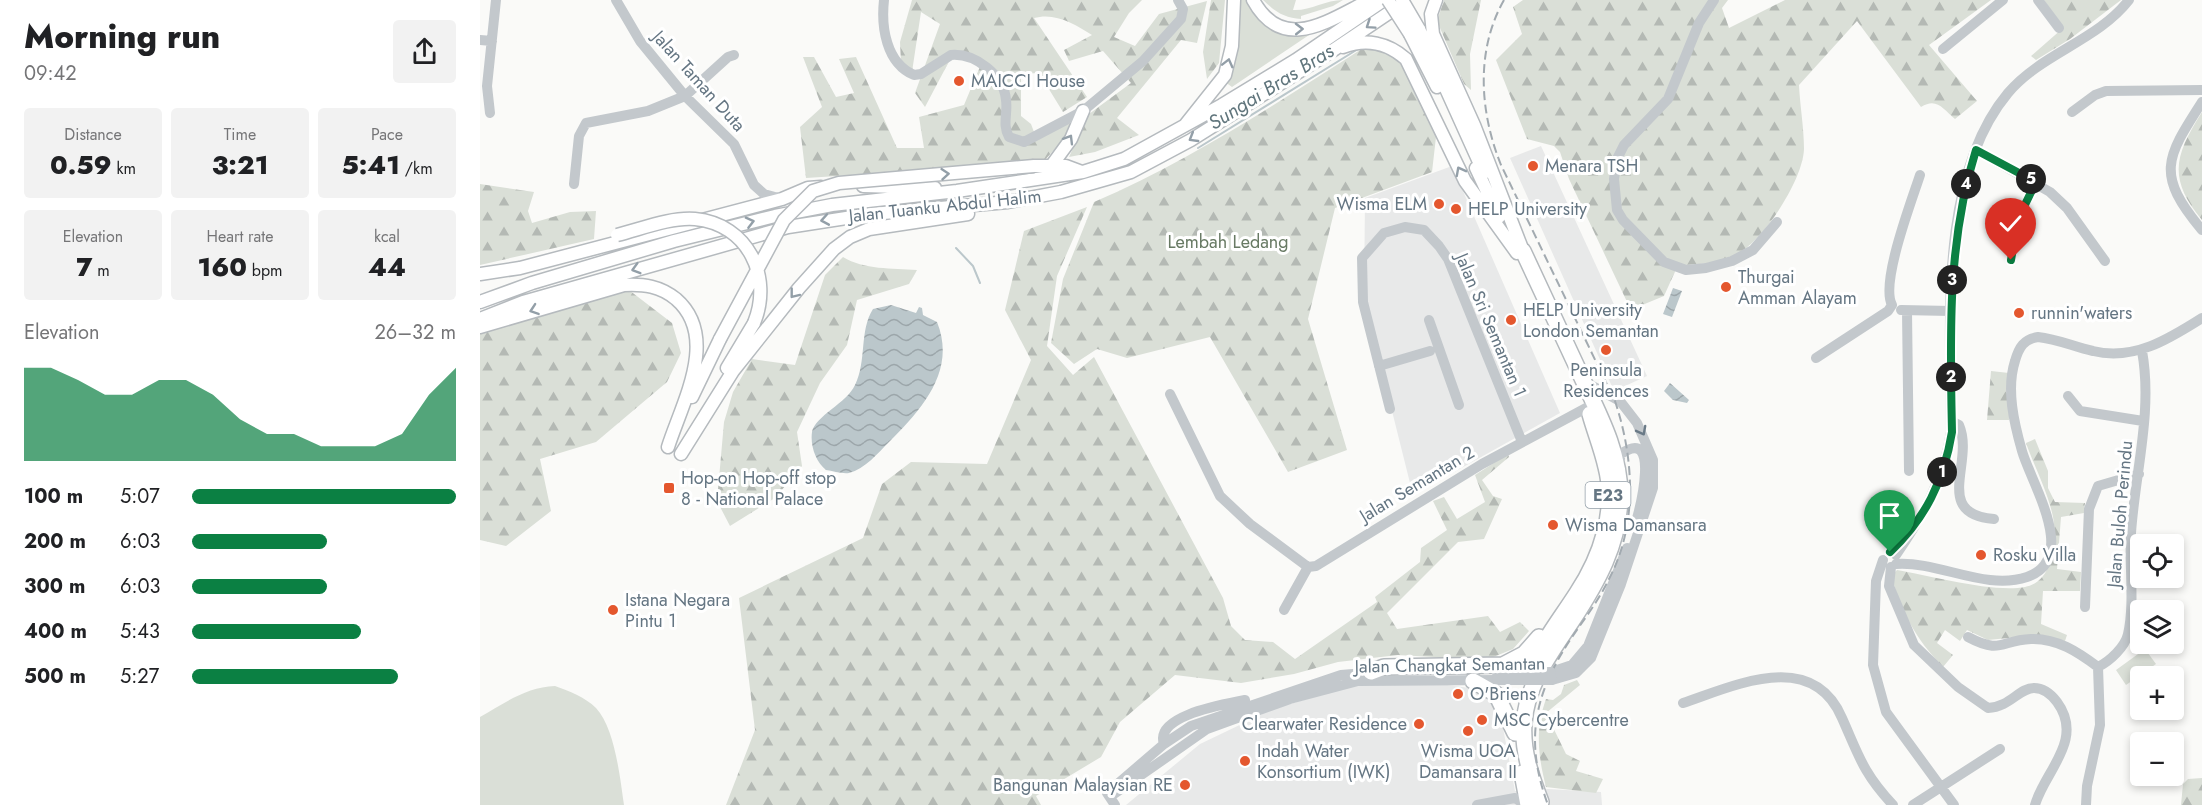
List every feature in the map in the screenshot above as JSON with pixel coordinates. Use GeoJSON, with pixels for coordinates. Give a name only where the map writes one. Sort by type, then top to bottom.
{"type":"FeatureCollection","features":[{"type":"Feature","properties":{"kind":"highway","name":"E23"},"geometry":{"type":"LineString","coordinates":[[1520,252],[1609,438],[1619,479],[1618,522],[1610,553],[1598,580],[1544,662],[1528,696],[1524,742],[1533,804]]}},
{"type":"Feature","properties":{"kind":"highway","name":"E23"},"geometry":{"type":"LineString","coordinates":[[1520,252],[1588,407],[1606,468],[1609,496],[1606,527],[1600,550],[1578,592],[1535,658],[1521,687],[1515,733],[1516,753],[1533,804]]}},
{"type":"Feature","properties":{"kind":"highway"},"geometry":{"type":"LineString","coordinates":[[1371,672],[1384,667],[1473,666],[1514,661],[1536,642],[1546,625],[1578,592]]}},
{"type":"Feature","properties":{"kind":"highway"},"geometry":{"type":"LineString","coordinates":[[1473,681],[1496,694],[1515,733]]}},
{"type":"Feature","properties":{"kind":"main road"},"geometry":{"type":"LineString","coordinates":[[1184,128],[1225,75],[1232,46],[1234,0]]}},
{"type":"Feature","properties":{"kind":"main road"},"geometry":{"type":"LineString","coordinates":[[1253,0],[1260,13],[1273,24],[1300,30],[1322,24],[1370,0]]}},
{"type":"Feature","properties":{"kind":"main road"},"geometry":{"type":"LineString","coordinates":[[1386,0],[1414,31]]}},
{"type":"Feature","properties":{"kind":"main road","name":"Jalan Tuanku Abdul Halim"},"geometry":{"type":"LineString","coordinates":[[480,302],[532,283],[674,241],[775,216],[832,205],[957,191],[1083,172],[1124,159],[1184,128],[1296,60],[1386,0]]}},
{"type":"Feature","properties":{"kind":"main road"},"geometry":{"type":"LineString","coordinates":[[1402,0],[1414,31],[1520,252]]}},
{"type":"Feature","properties":{"kind":"main road","name":"Jalan Tuanku Abdul Halim"},"geometry":{"type":"LineString","coordinates":[[480,319],[523,302],[788,227],[872,214],[1008,202],[1061,192],[1131,172],[1191,140],[1408,0]]}},
{"type":"Feature","properties":{"kind":"main road"},"geometry":{"type":"LineString","coordinates":[[1436,0],[1431,14],[1436,42],[1473,125],[1520,252]]}},
{"type":"Feature","properties":{"kind":"main road"},"geometry":{"type":"LineString","coordinates":[[1332,51],[1362,42],[1382,44],[1395,49],[1406,59],[1466,181],[1520,252]]}},
{"type":"Feature","properties":{"kind":"main road"},"geometry":{"type":"LineString","coordinates":[[1052,165],[1071,139],[1083,111]]}},
{"type":"Feature","properties":{"kind":"main road"},"geometry":{"type":"LineString","coordinates":[[480,327],[624,285],[643,284],[666,291],[683,306],[694,326],[696,362],[668,447],[720,339],[784,220],[813,191],[839,183],[1034,166],[1066,166],[1083,172]]}},
{"type":"Feature","properties":{"kind":"main road"},"geometry":{"type":"LineString","coordinates":[[728,373],[816,267],[850,237],[888,224],[1053,201],[1101,187],[1131,172]]}},
{"type":"Feature","properties":{"kind":"main road"},"geometry":{"type":"LineString","coordinates":[[480,274],[505,268],[520,268],[782,199],[808,188],[927,187],[957,191]]}},
{"type":"Feature","properties":{"kind":"main road"},"geometry":{"type":"LineString","coordinates":[[505,268],[518,261],[617,235],[673,221],[695,219],[717,225],[735,236],[747,248],[754,260],[762,284],[761,301],[754,323],[681,454]]}},
{"type":"Feature","properties":{"kind":"main road"},"geometry":{"type":"LineString","coordinates":[[480,294],[503,286],[532,283]]}},
{"type":"Feature","properties":{"kind":"street"},"geometry":{"type":"LineString","coordinates":[[490,113],[487,86],[496,0]]}},
{"type":"Feature","properties":{"kind":"street","name":"Jalan Taman Duta"},"geometry":{"type":"LineString","coordinates":[[616,0],[640,41],[686,96],[734,144],[754,185]]}},
{"type":"Feature","properties":{"kind":"street"},"geometry":{"type":"LineString","coordinates":[[884,0],[883,25],[891,52],[907,72],[921,74],[951,55],[972,58],[985,67],[1004,90],[1005,129],[1015,141],[1024,142],[1083,111],[1143,62],[1181,19],[1183,9],[1178,0]]}},
{"type":"Feature","properties":{"kind":"street"},"geometry":{"type":"LineString","coordinates":[[1714,0],[1699,23],[1668,99],[1624,146],[1617,159],[1614,179],[1617,210],[1623,220],[1664,262],[1686,270],[1706,268],[1753,250],[1777,222]]}},
{"type":"Feature","properties":{"kind":"street"},"geometry":{"type":"LineString","coordinates":[[1943,49],[2003,0]]}},
{"type":"Feature","properties":{"kind":"street"},"geometry":{"type":"LineString","coordinates":[[2038,0],[2059,28]]}},
{"type":"Feature","properties":{"kind":"street"},"geometry":{"type":"LineString","coordinates":[[1954,805],[1886,712],[1874,665],[1876,581],[1912,531],[1935,489],[1948,456],[1951,421],[1953,269],[1959,219],[1976,150],[1994,114],[2008,94],[2032,70],[2096,31],[2118,15],[2128,1]]}},
{"type":"Feature","properties":{"kind":"street"},"geometry":{"type":"LineString","coordinates":[[480,40],[492,41]]}},
{"type":"Feature","properties":{"kind":"street"},"geometry":{"type":"LineString","coordinates":[[574,184],[579,136],[586,123],[648,111],[686,96],[730,54]]}},
{"type":"Feature","properties":{"kind":"street"},"geometry":{"type":"LineString","coordinates":[[2072,112],[2095,95],[2106,91],[2202,90]]}},
{"type":"Feature","properties":{"kind":"street"},"geometry":{"type":"LineString","coordinates":[[2202,102],[2176,142],[2170,168],[2175,193],[2202,230]]}},
{"type":"Feature","properties":{"kind":"street"},"geometry":{"type":"LineString","coordinates":[[1976,150],[2036,182],[2067,208],[2105,261]]}},
{"type":"Feature","properties":{"kind":"street"},"geometry":{"type":"LineString","coordinates":[[1816,358],[1888,311],[1887,298],[1897,245],[1920,175]]}},
{"type":"Feature","properties":{"kind":"street"},"geometry":{"type":"LineString","coordinates":[[2011,260],[2018,219],[2036,182]]}},
{"type":"Feature","properties":{"kind":"street"},"geometry":{"type":"LineString","coordinates":[[754,185],[764,194],[782,199]]}},
{"type":"Feature","properties":{"kind":"street"},"geometry":{"type":"LineString","coordinates":[[739,210],[752,200],[754,185]]}},
{"type":"Feature","properties":{"kind":"street","name":"Jalan Sri Semantan 1"},"geometry":{"type":"LineString","coordinates":[[1390,409],[1363,302],[1362,258],[1384,233],[1406,227],[1424,230],[1448,258],[1522,442]]}},
{"type":"Feature","properties":{"kind":"street"},"geometry":{"type":"LineString","coordinates":[[1887,298],[1907,311],[1951,311]]}},
{"type":"Feature","properties":{"kind":"street"},"geometry":{"type":"LineString","coordinates":[[1907,311],[1909,471]]}},
{"type":"Feature","properties":{"kind":"street"},"geometry":{"type":"LineString","coordinates":[[1891,560],[2006,581],[2027,577],[2045,565],[2051,540],[2047,511],[2023,453],[2012,406],[2014,364],[2022,344],[2028,339],[2038,337],[2100,353],[2142,351],[2202,318]]}},
{"type":"Feature","properties":{"kind":"street"},"geometry":{"type":"LineString","coordinates":[[1429,320],[1459,405]]}},
{"type":"Feature","properties":{"kind":"street"},"geometry":{"type":"LineString","coordinates":[[1379,366],[1430,351]]}},
{"type":"Feature","properties":{"kind":"street","name":"Jalan Buloh Perindu"},"geometry":{"type":"LineString","coordinates":[[2098,667],[2109,661],[2128,636],[2131,534],[2142,458],[2145,375],[2142,351]]}},
{"type":"Feature","properties":{"kind":"street","name":"Jalan Changkat Semantan"},"geometry":{"type":"LineString","coordinates":[[1110,798],[1164,744],[1162,738],[1165,730],[1181,718],[1204,708],[1291,690],[1341,675],[1371,672],[1497,676],[1552,676],[1576,673],[1591,658],[1617,594],[1653,488],[1653,460],[1637,423],[1620,401],[1583,381]]}},
{"type":"Feature","properties":{"kind":"street"},"geometry":{"type":"LineString","coordinates":[[1170,394],[1220,496],[1250,524],[1308,567],[1284,610]]}},
{"type":"Feature","properties":{"kind":"street"},"geometry":{"type":"LineString","coordinates":[[2068,396],[2080,411],[2143,420]]}},
{"type":"Feature","properties":{"kind":"street","name":"Jalan Semantan 2"},"geometry":{"type":"LineString","coordinates":[[1308,567],[1316,566],[1522,442],[1588,407]]}},
{"type":"Feature","properties":{"kind":"street"},"geometry":{"type":"LineString","coordinates":[[1951,421],[1959,425],[1964,436],[1958,494],[1961,506],[1968,513],[1994,519]]}},
{"type":"Feature","properties":{"kind":"street","name":"Jalan Changkat Semantan"},"geometry":{"type":"LineString","coordinates":[[1552,676],[1578,661],[1588,646],[1604,607],[1644,496],[1646,471],[1640,451],[1631,448],[1621,454],[1618,464],[1619,479]]}},
{"type":"Feature","properties":{"kind":"street"},"geometry":{"type":"LineString","coordinates":[[2085,607],[2089,509],[2098,486],[2139,474]]}},
{"type":"Feature","properties":{"kind":"street"},"geometry":{"type":"LineString","coordinates":[[1877,677],[1881,585],[1891,560]]}},
{"type":"Feature","properties":{"kind":"street"},"geometry":{"type":"LineString","coordinates":[[1891,560],[1889,586],[1914,645],[1983,706],[2003,706],[2023,692],[2034,688],[2045,691],[2058,704],[2065,720],[2065,739],[2056,768],[2035,805]]}},
{"type":"Feature","properties":{"kind":"street"},"geometry":{"type":"LineString","coordinates":[[1881,585],[1890,605],[1904,625]]}},
{"type":"Feature","properties":{"kind":"street"},"geometry":{"type":"LineString","coordinates":[[1879,609],[1890,605]]}},
{"type":"Feature","properties":{"kind":"street"},"geometry":{"type":"LineString","coordinates":[[1968,637],[1995,648],[2027,639],[2042,639],[2074,649],[2098,667],[2100,724],[2086,786],[2086,805]]}},
{"type":"Feature","properties":{"kind":"street","name":"Jalan Changkat Semantan"},"geometry":{"type":"LineString","coordinates":[[1110,798],[1208,729],[1290,699],[1350,682],[1473,681],[1497,676]]}},
{"type":"Feature","properties":{"kind":"street"},"geometry":{"type":"LineString","coordinates":[[1683,703],[1757,678],[1791,678],[1812,684],[1834,703],[1864,769],[1893,805]]}},
{"type":"Feature","properties":{"kind":"street"},"geometry":{"type":"LineString","coordinates":[[1164,744],[1169,748],[1208,729]]}},
{"type":"Feature","properties":{"kind":"street"},"geometry":{"type":"LineString","coordinates":[[1913,805],[2000,749]]}},
{"type":"Feature","properties":{"kind":"street","name":"Jalan Changkat Semantan"},"geometry":{"type":"LineString","coordinates":[[1122,805],[1124,791],[1148,771]]}},
{"type":"Feature","properties":{"kind":"street"},"geometry":{"type":"LineString","coordinates":[[1477,805],[1515,798],[1533,804]]}},
{"type":"Feature","properties":{"kind":"shaded area"},"geometry":{"type":"Polygon","coordinates":[[[1541,146],[1647,376],[1614,391],[1510,158],[1541,146]]]}},
{"type":"Feature","properties":{"kind":"shaded area"},"geometry":{"type":"Polygon","coordinates":[[[1452,166],[1560,413],[1413,495],[1364,299],[1365,198],[1452,166]]]}},
{"type":"Feature","properties":{"kind":"shaded area"},"geometry":{"type":"Polygon","coordinates":[[[1440,684],[1484,690],[1500,712],[1515,791],[1548,789],[1601,792],[1602,805],[1126,805],[1200,744],[1273,709],[1355,685],[1440,684]]]}},
{"type":"Feature","properties":{"kind":"green space"},"geometry":{"type":"Polygon","coordinates":[[[912,0],[1142,0],[1129,13],[1114,37],[1135,46],[1159,14],[1207,1],[1197,43],[1181,40],[1117,118],[1139,135],[1095,152],[1069,157],[1089,114],[1131,83],[1103,51],[1069,61],[1064,50],[1092,35],[1064,20],[1050,17],[1034,18],[1087,97],[1063,112],[1039,73],[1021,74],[1021,116],[1031,124],[1037,140],[1070,122],[1065,138],[1042,163],[806,178],[800,127],[822,107],[803,57],[814,57],[836,97],[854,93],[839,59],[856,57],[897,148],[924,148],[919,117],[964,105],[982,62],[954,52],[925,107],[915,93],[940,24],[921,12],[912,72],[901,63],[900,42],[912,0]]]}},
{"type":"Feature","properties":{"kind":"green space"},"geometry":{"type":"Polygon","coordinates":[[[1211,0],[1225,0],[1219,63],[1207,79],[1203,52],[1211,0]]]}},
{"type":"Feature","properties":{"kind":"green space"},"geometry":{"type":"Polygon","coordinates":[[[1239,0],[1247,0],[1252,9],[1266,21],[1285,27],[1315,31],[1232,87],[1225,82],[1239,0]]]}},
{"type":"Feature","properties":{"kind":"green space"},"geometry":{"type":"Polygon","coordinates":[[[1263,0],[1296,0],[1293,10],[1343,0],[1333,6],[1301,16],[1301,19],[1281,14],[1263,0]]]}},
{"type":"Feature","properties":{"kind":"green space"},"geometry":{"type":"Polygon","coordinates":[[[1444,0],[1481,0],[1470,54],[1471,90],[1464,84],[1437,21],[1444,0]]]}},
{"type":"Feature","properties":{"kind":"green space"},"geometry":{"type":"Polygon","coordinates":[[[1523,0],[1728,0],[1722,8],[1729,28],[1785,0],[1991,0],[1929,45],[1977,101],[1955,119],[1936,104],[1931,103],[1921,107],[1857,21],[1799,85],[1804,141],[1802,162],[1797,177],[1770,223],[1736,255],[1708,263],[1678,265],[1664,296],[1635,308],[1629,306],[1569,179],[1560,152],[1554,146],[1527,139],[1496,60],[1522,34],[1513,7],[1523,0]]]}},
{"type":"Feature","properties":{"kind":"green space"},"geometry":{"type":"Polygon","coordinates":[[[2044,0],[2121,0],[2070,39],[2036,60],[2031,56],[2063,28],[2044,0]]]}},
{"type":"Feature","properties":{"kind":"green space","name":"Lembah Ledang"},"geometry":{"type":"Polygon","coordinates":[[[1379,49],[1402,60],[1436,137],[1432,172],[1335,208],[1308,319],[1347,450],[1288,472],[1210,337],[1127,358],[1097,349],[1074,364],[1051,343],[1063,279],[1094,202],[1164,169],[1263,111],[1360,50],[1379,49]]]}},
{"type":"Feature","properties":{"kind":"green space"},"geometry":{"type":"Polygon","coordinates":[[[2202,112],[2202,220],[2183,191],[2179,166],[2186,141],[2202,112]]]}},
{"type":"Feature","properties":{"kind":"green space"},"geometry":{"type":"Polygon","coordinates":[[[480,184],[534,192],[528,211],[532,223],[570,212],[596,211],[594,239],[480,265],[480,184]]]}},
{"type":"Feature","properties":{"kind":"green space"},"geometry":{"type":"Polygon","coordinates":[[[1087,207],[1057,276],[1047,346],[1073,375],[1094,357],[1223,598],[1231,626],[1245,640],[1273,642],[1295,659],[1377,602],[1375,597],[1420,562],[1421,548],[1447,530],[1433,501],[1444,497],[1457,519],[1485,502],[1475,475],[1508,454],[1509,457],[1482,480],[1493,496],[1502,499],[1484,539],[1458,542],[1387,613],[1397,629],[1488,616],[1500,632],[1520,622],[1529,631],[1513,649],[1486,660],[1398,655],[1338,662],[1294,674],[1241,683],[1175,675],[1120,722],[1101,757],[1036,796],[1041,805],[726,805],[755,730],[739,598],[863,538],[882,484],[911,462],[987,464],[1031,360],[1005,310],[1024,231],[1087,207]]]}},
{"type":"Feature","properties":{"kind":"green space"},"geometry":{"type":"Polygon","coordinates":[[[843,257],[869,266],[917,270],[909,284],[857,300],[847,345],[820,383],[797,432],[802,466],[775,498],[730,526],[717,501],[724,422],[733,392],[752,359],[795,365],[825,275],[843,257]]]}},
{"type":"Feature","properties":{"kind":"green space"},"geometry":{"type":"Polygon","coordinates":[[[625,287],[672,323],[681,353],[667,382],[596,442],[540,459],[551,511],[506,546],[480,540],[480,332],[625,287]]]}},
{"type":"Feature","properties":{"kind":"green space"},"geometry":{"type":"Polygon","coordinates":[[[1991,371],[2009,373],[2009,420],[1987,420],[1991,371]]]}},
{"type":"Feature","properties":{"kind":"green space"},"geometry":{"type":"Polygon","coordinates":[[[2035,439],[2048,471],[2048,488],[2055,502],[2085,503],[2084,513],[2061,517],[2057,569],[2081,572],[2080,591],[2043,591],[2041,624],[2067,635],[2065,641],[2038,635],[1988,640],[1967,630],[1960,641],[1945,630],[1937,643],[1953,655],[1943,667],[1911,625],[1891,576],[1897,570],[1997,588],[2025,587],[2042,577],[2048,568],[2054,547],[2054,526],[2048,498],[2026,443],[2035,439]]]}},
{"type":"Feature","properties":{"kind":"green space"},"geometry":{"type":"Polygon","coordinates":[[[2138,654],[2149,654],[2156,664],[2130,666],[2130,682],[2126,685],[2116,670],[2138,654]]]}},
{"type":"Feature","properties":{"kind":"green space"},"geometry":{"type":"Polygon","coordinates":[[[1577,680],[1580,685],[1546,713],[1566,754],[1580,761],[1576,771],[1603,779],[1596,793],[1546,787],[1541,764],[1539,732],[1546,699],[1553,700],[1561,694],[1564,685],[1577,680]]]}},
{"type":"Feature","properties":{"kind":"green space"},"geometry":{"type":"Polygon","coordinates":[[[555,686],[587,701],[602,717],[616,754],[624,805],[480,805],[480,717],[525,693],[555,686]]]}},
{"type":"Feature","properties":{"kind":"green space"},"geometry":{"type":"Polygon","coordinates":[[[2202,778],[2202,805],[2181,805],[2183,786],[2188,779],[2202,778]]]}},
{"type":"Feature","properties":{"kind":"water"},"geometry":{"type":"Polygon","coordinates":[[[1673,288],[1682,291],[1672,317],[1663,314],[1673,288]]]}},
{"type":"Feature","properties":{"kind":"water"},"geometry":{"type":"Polygon","coordinates":[[[891,305],[916,313],[919,307],[922,308],[923,315],[937,322],[942,340],[939,373],[924,403],[871,460],[849,473],[826,470],[814,453],[812,432],[814,426],[851,392],[855,385],[861,366],[866,327],[873,309],[891,305]]]}},
{"type":"Feature","properties":{"kind":"water"},"geometry":{"type":"Polygon","coordinates":[[[1670,383],[1689,400],[1687,403],[1673,400],[1664,391],[1670,383]]]}},
{"type":"Feature","properties":{"kind":"waterway","name":"Sungai Bras Bras"},"geometry":{"type":"LineString","coordinates":[[1198,148],[1358,49]]}},
{"type":"Feature","properties":{"kind":"waterway","name":"Sungai Bras Bras"},"geometry":{"type":"LineString","coordinates":[[956,248],[973,266],[980,283]]}},
{"type":"Feature","properties":{"kind":"railway"},"geometry":{"type":"LineString","coordinates":[[1504,0],[1488,40],[1485,61],[1485,103],[1494,145],[1501,165],[1615,401],[1629,468],[1629,514],[1618,558],[1601,594],[1559,658],[1541,698],[1535,738],[1536,759],[1548,805]]}},
{"type":"Feature","properties":{"kind":"place","name":"MAICCI House"},"geometry":{"type":"Point","coordinates":[959,81]}},
{"type":"Feature","properties":{"kind":"place","name":"Menara TSH"},"geometry":{"type":"Point","coordinates":[1533,166]}},
{"type":"Feature","properties":{"kind":"place","name":"Wisma ELM"},"geometry":{"type":"Point","coordinates":[1439,204]}},
{"type":"Feature","properties":{"kind":"place","name":"HELP University"},"geometry":{"type":"Point","coordinates":[1456,209]}},
{"type":"Feature","properties":{"kind":"place","name":"Thurgai Amman Alayam"},"geometry":{"type":"Point","coordinates":[1726,287]}},
{"type":"Feature","properties":{"kind":"place","name":"runnin'waters"},"geometry":{"type":"Point","coordinates":[2019,313]}},
{"type":"Feature","properties":{"kind":"place","name":"HELP University London Semantan"},"geometry":{"type":"Point","coordinates":[1511,320]}},
{"type":"Feature","properties":{"kind":"place","name":"Peninsula Residences"},"geometry":{"type":"Point","coordinates":[1606,350]}},
{"type":"Feature","properties":{"kind":"place","name":"Hop-on Hop-off stop 8 - National Palace"},"geometry":{"type":"Point","coordinates":[669,488]}},
{"type":"Feature","properties":{"kind":"place","name":"Wisma Damansara"},"geometry":{"type":"Point","coordinates":[1553,525]}},
{"type":"Feature","properties":{"kind":"place","name":"Rosku Villa"},"geometry":{"type":"Point","coordinates":[1981,555]}},
{"type":"Feature","properties":{"kind":"place","name":"Istana Negara Pintu 1"},"geometry":{"type":"Point","coordinates":[613,610]}},
{"type":"Feature","properties":{"kind":"place","name":"O'Briens"},"geometry":{"type":"Point","coordinates":[1458,694]}},
{"type":"Feature","properties":{"kind":"place","name":"MSC Cybercentre"},"geometry":{"type":"Point","coordinates":[1482,720]}},
{"type":"Feature","properties":{"kind":"place","name":"Clearwater Residence"},"geometry":{"type":"Point","coordinates":[1419,724]}},
{"type":"Feature","properties":{"kind":"place","name":"Wisma UOA Damansara II"},"geometry":{"type":"Point","coordinates":[1468,731]}},
{"type":"Feature","properties":{"kind":"place","name":"Indah Water Konsortium (IWK)"},"geometry":{"type":"Point","coordinates":[1245,761]}},
{"type":"Feature","properties":{"kind":"place","name":"Bangunan Malaysian RE"},"geometry":{"type":"Point","coordinates":[1185,785]}},
{"type":"Feature","properties":{"kind":"route"},"geometry":{"type":"LineString","coordinates":[[1890,552],[1917,524],[1935,489],[1948,456],[1952,432],[1953,269],[1959,219],[1976,150],[2036,182],[2018,219],[2011,260]]}}]}
